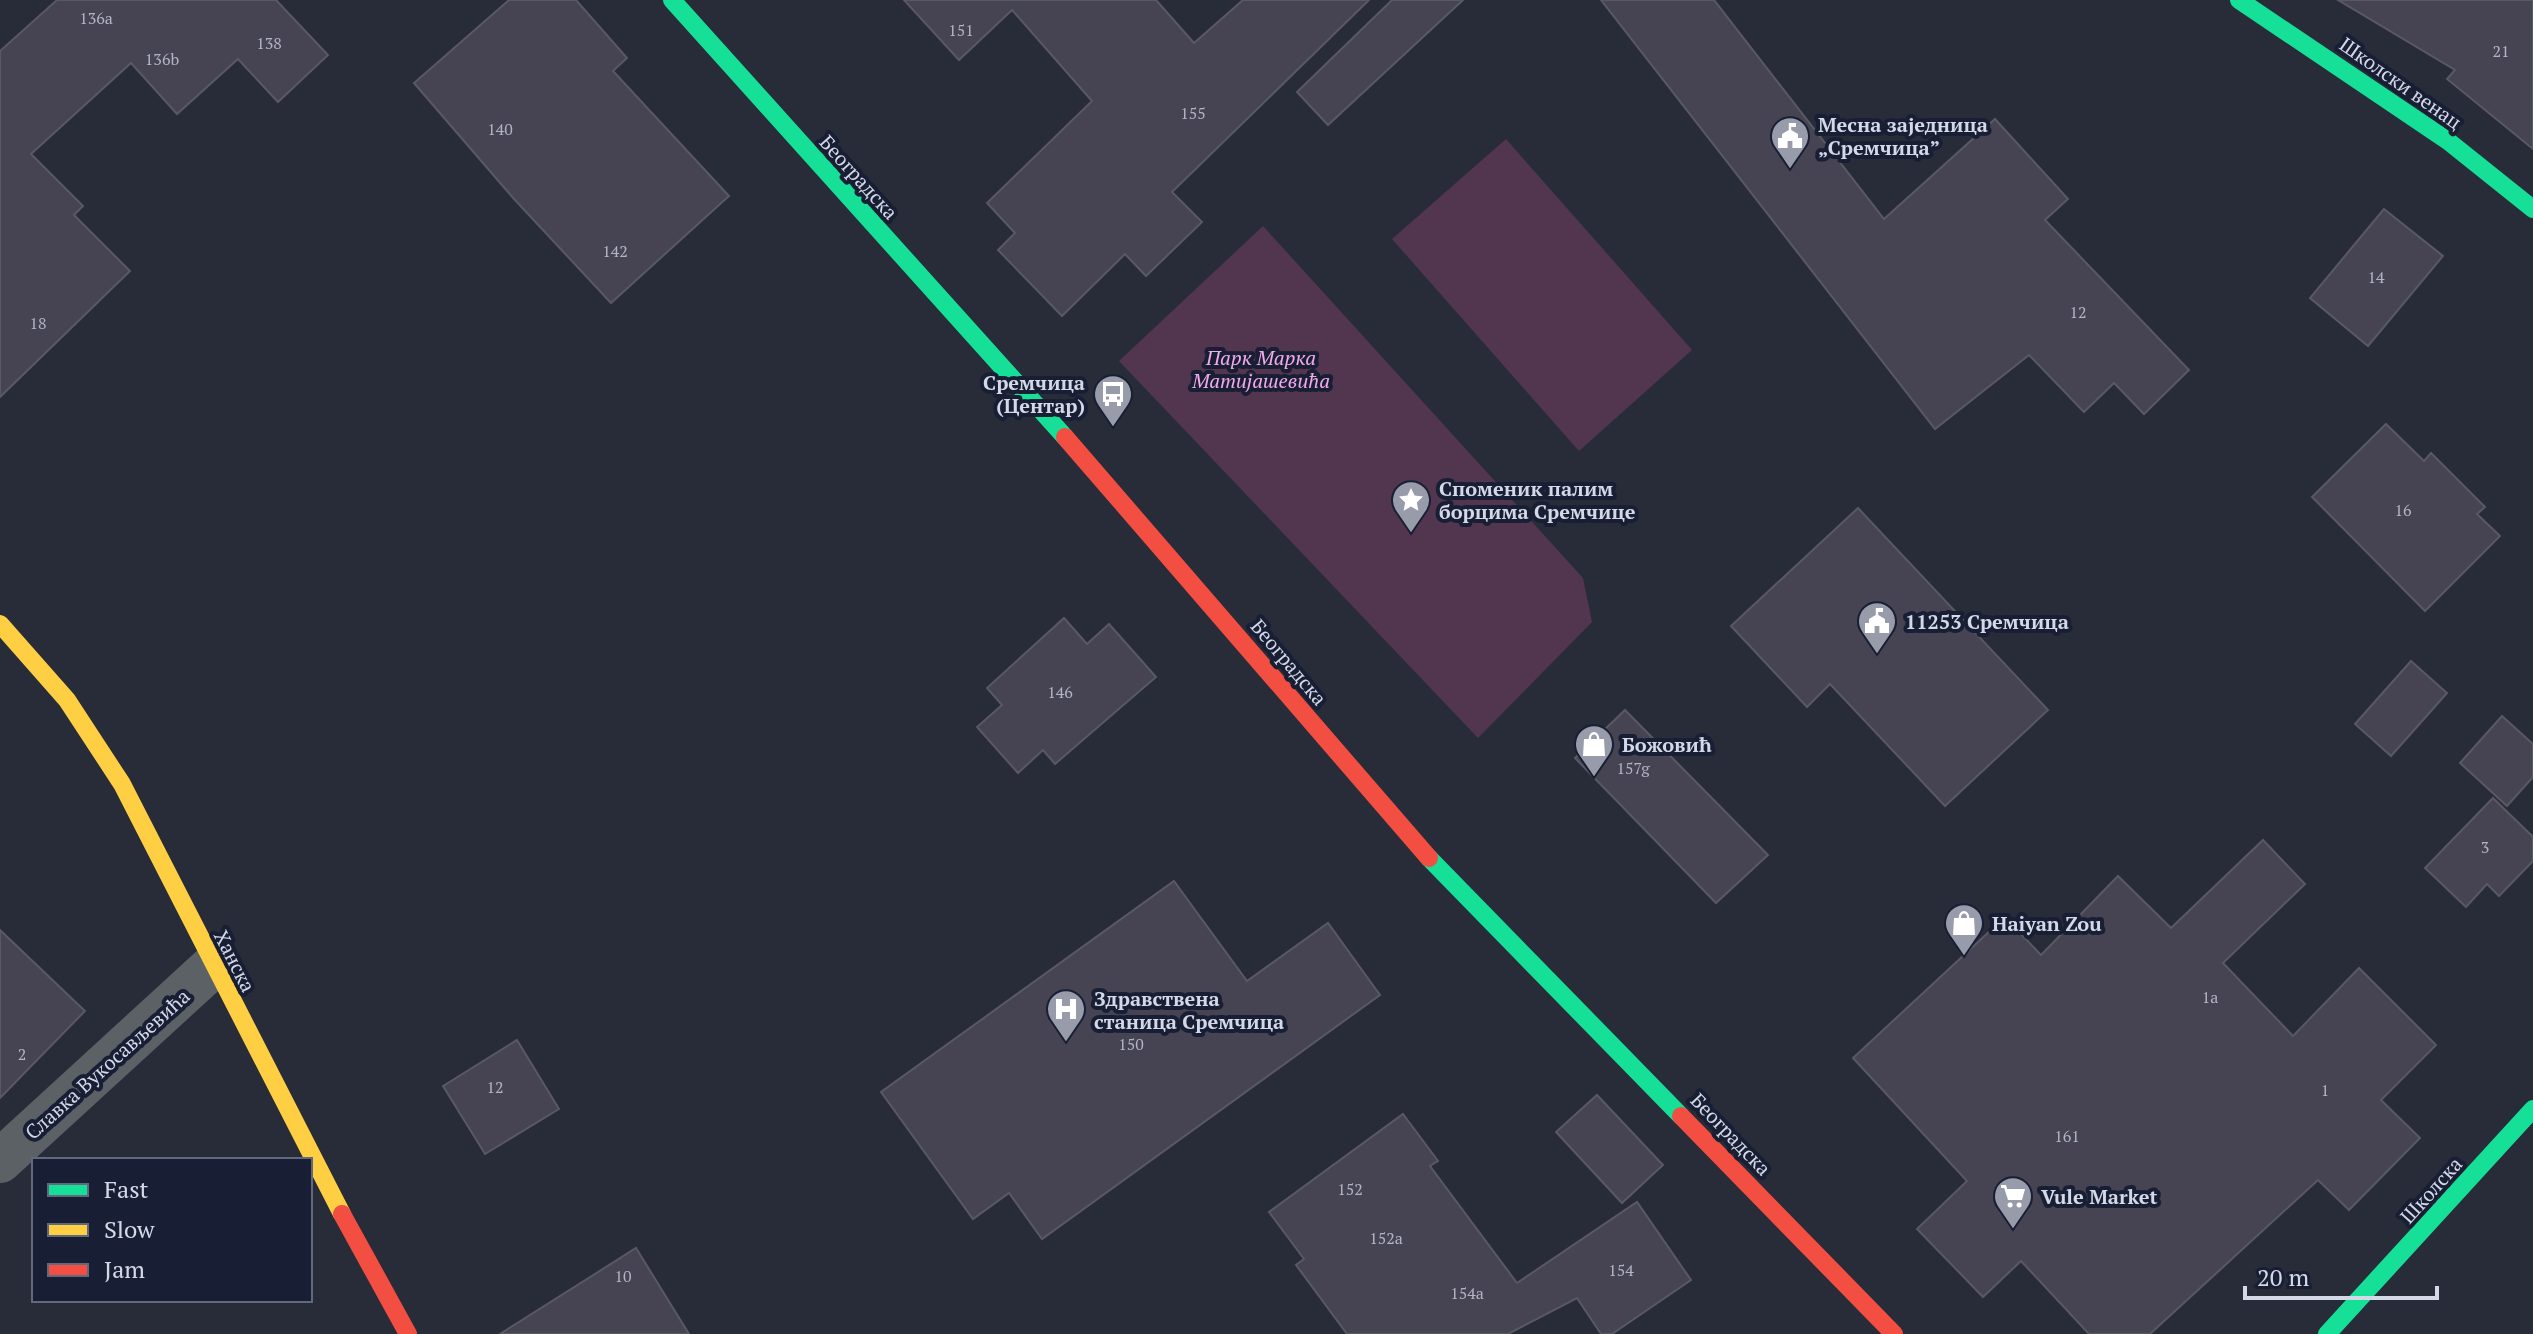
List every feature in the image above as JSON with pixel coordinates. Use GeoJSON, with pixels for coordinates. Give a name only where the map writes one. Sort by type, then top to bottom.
{"type":"FeatureCollection","features":[{"type":"Feature","properties":{"kind":"main road","name":"Београдска"},"geometry":{"type":"LineString","coordinates":[[672,0],[1032,400],[1267,668],[1401,829],[1894,1334]]}},
{"type":"Feature","properties":{"kind":"main road","name":"Школски венац"},"geometry":{"type":"LineString","coordinates":[[2239,0],[2448,141],[2533,209]]}},
{"type":"Feature","properties":{"kind":"main road","name":"Ханска"},"geometry":{"type":"LineString","coordinates":[[0,624],[36,658],[110,760],[311,1158]]}},
{"type":"Feature","properties":{"kind":"main road","name":"Школска"},"geometry":{"type":"LineString","coordinates":[[2327,1334],[2533,1109]]}},
{"type":"Feature","properties":{"kind":"main road","name":"Ханска"},"geometry":{"type":"LineString","coordinates":[[312,1161],[408,1334]]}},
{"type":"Feature","properties":{"kind":"street","name":"Славка Вукосављевића"},"geometry":{"type":"LineString","coordinates":[[0,1161],[213,966]]}},
{"type":"Feature","properties":{"kind":"green space"},"geometry":{"type":"Polygon","coordinates":[[[1506,139],[1692,350],[1579,451],[1392,239],[1506,139]]]}},
{"type":"Feature","properties":{"kind":"green space","name":"Парк Марка Матијашевића"},"geometry":{"type":"Polygon","coordinates":[[[1263,226],[1583,578],[1592,622],[1478,738],[1119,361],[1263,226]]]}},
{"type":"Feature","properties":{"kind":"building"},"geometry":{"type":"Polygon","coordinates":[[[57,0],[276,0],[328,55],[278,102],[238,59],[177,114],[131,63],[31,154],[83,206],[74,215],[130,271],[0,397],[0,51],[57,0]]]}},
{"type":"Feature","properties":{"kind":"building"},"geometry":{"type":"Polygon","coordinates":[[[509,0],[576,0],[627,58],[613,71],[729,196],[611,303],[514,199],[414,83],[509,0]]]}},
{"type":"Feature","properties":{"kind":"building"},"geometry":{"type":"Polygon","coordinates":[[[904,0],[1156,0],[1194,43],[1243,0],[1369,0],[1172,192],[1202,222],[1146,276],[1125,254],[1062,316],[998,250],[1015,233],[987,203],[1092,101],[1012,10],[959,60],[904,0]]]}},
{"type":"Feature","properties":{"kind":"building"},"geometry":{"type":"Polygon","coordinates":[[[1392,0],[1463,0],[1328,125],[1297,92],[1392,0]]]}},
{"type":"Feature","properties":{"kind":"building"},"geometry":{"type":"Polygon","coordinates":[[[1601,0],[1714,0],[1884,219],[1995,119],[2068,199],[2045,220],[2189,370],[2144,414],[2114,383],[2084,412],[2029,355],[1935,429],[1601,0]]]}},
{"type":"Feature","properties":{"kind":"building"},"geometry":{"type":"Polygon","coordinates":[[[2338,0],[2533,0],[2533,149],[2447,79],[2455,70],[2338,0]]]}},
{"type":"Feature","properties":{"kind":"building"},"geometry":{"type":"Polygon","coordinates":[[[2384,209],[2443,256],[2368,346],[2310,298],[2384,209]]]}},
{"type":"Feature","properties":{"kind":"building"},"geometry":{"type":"Polygon","coordinates":[[[2386,424],[2424,461],[2431,453],[2485,507],[2477,514],[2500,536],[2425,611],[2312,497],[2386,424]]]}},
{"type":"Feature","properties":{"kind":"building","name":"11253 Сремчица"},"geometry":{"type":"Polygon","coordinates":[[[1858,508],[2048,710],[1945,806],[1830,684],[1807,707],[1731,626],[1858,508]]]}},
{"type":"Feature","properties":{"kind":"building"},"geometry":{"type":"Polygon","coordinates":[[[1064,618],[1087,644],[1109,624],[1156,677],[1055,764],[1043,750],[1018,773],[977,727],[1002,705],[987,688],[1064,618]]]}},
{"type":"Feature","properties":{"kind":"building"},"geometry":{"type":"Polygon","coordinates":[[[2411,661],[2447,693],[2391,756],[2355,724],[2411,661]]]}},
{"type":"Feature","properties":{"kind":"building"},"geometry":{"type":"Polygon","coordinates":[[[1625,710],[1768,855],[1716,903],[1575,758],[1625,710]]]}},
{"type":"Feature","properties":{"kind":"building"},"geometry":{"type":"Polygon","coordinates":[[[2502,716],[2533,744],[2533,777],[2507,806],[2460,763],[2502,716]]]}},
{"type":"Feature","properties":{"kind":"building"},"geometry":{"type":"Polygon","coordinates":[[[2493,798],[2533,837],[2533,861],[2499,896],[2487,884],[2466,907],[2425,868],[2493,798]]]}},
{"type":"Feature","properties":{"kind":"building"},"geometry":{"type":"Polygon","coordinates":[[[2263,840],[2305,884],[2223,963],[2293,1036],[2359,968],[2436,1045],[2381,1100],[2420,1138],[2349,1210],[2318,1180],[2150,1334],[2089,1334],[2021,1261],[1983,1297],[1917,1229],[1967,1181],[1853,1058],[2005,917],[2041,955],[2118,876],[2171,928],[2263,840]]]}},
{"type":"Feature","properties":{"kind":"building"},"geometry":{"type":"Polygon","coordinates":[[[1174,881],[1247,981],[1328,923],[1380,995],[1042,1239],[1009,1193],[973,1219],[881,1092],[1174,881]]]}},
{"type":"Feature","properties":{"kind":"building"},"geometry":{"type":"Polygon","coordinates":[[[0,930],[85,1011],[0,1098],[0,930]]]}},
{"type":"Feature","properties":{"kind":"building"},"geometry":{"type":"Polygon","coordinates":[[[517,1040],[559,1109],[485,1154],[443,1086],[517,1040]]]}},
{"type":"Feature","properties":{"kind":"building"},"geometry":{"type":"Polygon","coordinates":[[[1597,1095],[1663,1165],[1622,1203],[1556,1132],[1597,1095]]]}},
{"type":"Feature","properties":{"kind":"building"},"geometry":{"type":"Polygon","coordinates":[[[1403,1114],[1438,1161],[1430,1166],[1517,1283],[1637,1202],[1691,1280],[1612,1334],[1601,1334],[1577,1298],[1508,1334],[1347,1334],[1296,1265],[1304,1259],[1269,1212],[1403,1114]]]}},
{"type":"Feature","properties":{"kind":"building"},"geometry":{"type":"Polygon","coordinates":[[[636,1248],[689,1334],[500,1334],[636,1248]]]}},
{"type":"Feature","properties":{"kind":"traffic: fast"},"geometry":{"type":"LineString","coordinates":[[672,0],[1065,437]]}},
{"type":"Feature","properties":{"kind":"traffic: fast"},"geometry":{"type":"LineString","coordinates":[[2239,0],[2448,141],[2533,209]]}},
{"type":"Feature","properties":{"kind":"traffic: fast"},"geometry":{"type":"LineString","coordinates":[[1429,858],[1681,1116]]}},
{"type":"Feature","properties":{"kind":"traffic: fast"},"geometry":{"type":"LineString","coordinates":[[2327,1334],[2533,1109]]}},
{"type":"Feature","properties":{"kind":"traffic: slow"},"geometry":{"type":"LineString","coordinates":[[0,624],[67,700],[122,784],[342,1214]]}},
{"type":"Feature","properties":{"kind":"traffic: jam"},"geometry":{"type":"LineString","coordinates":[[1065,437],[1429,858]]}},
{"type":"Feature","properties":{"kind":"traffic: jam"},"geometry":{"type":"LineString","coordinates":[[1681,1116],[1894,1334]]}},
{"type":"Feature","properties":{"kind":"traffic: jam"},"geometry":{"type":"LineString","coordinates":[[342,1214],[408,1334]]}},
{"type":"Feature","properties":{"kind":"place","name":"Месна заједница „Сремчица”"},"geometry":{"type":"Point","coordinates":[1790,170]}},
{"type":"Feature","properties":{"kind":"place","name":"Сремчица (Центар)"},"geometry":{"type":"Point","coordinates":[1113,428]}},
{"type":"Feature","properties":{"kind":"place","name":"Споменик палим борцима Сремчице"},"geometry":{"type":"Point","coordinates":[1411,534]}},
{"type":"Feature","properties":{"kind":"place","name":"11253 Сремчица"},"geometry":{"type":"Point","coordinates":[1877,655]}},
{"type":"Feature","properties":{"kind":"place","name":"Божовић"},"geometry":{"type":"Point","coordinates":[1594,778]}},
{"type":"Feature","properties":{"kind":"place","name":"Haiyan Zou"},"geometry":{"type":"Point","coordinates":[1964,957]}},
{"type":"Feature","properties":{"kind":"place","name":"Здравствена станица Сремчица"},"geometry":{"type":"Point","coordinates":[1066,1043]}},
{"type":"Feature","properties":{"kind":"place","name":"Vule Market"},"geometry":{"type":"Point","coordinates":[2013,1230]}}]}
